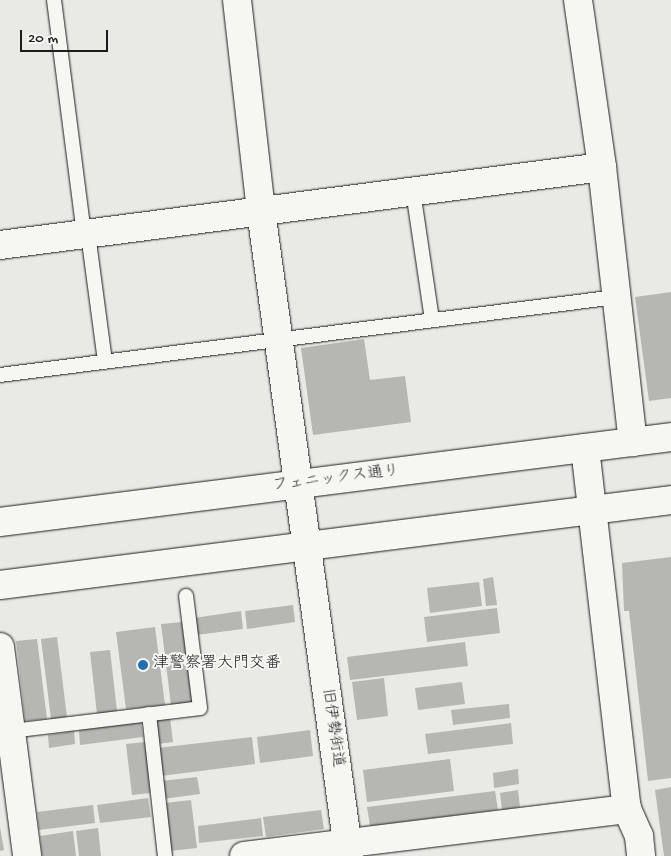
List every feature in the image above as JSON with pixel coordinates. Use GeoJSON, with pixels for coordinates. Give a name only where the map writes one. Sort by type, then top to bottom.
{"type":"FeatureCollection","features":[{"type":"Feature","properties":{"kind":"street","name":"旧伊勢街道"},"geometry":{"type":"LineString","coordinates":[[237,0],[261,211],[348,850]]}},
{"type":"Feature","properties":{"kind":"street"},"geometry":{"type":"LineString","coordinates":[[578,0],[602,167],[633,442]]}},
{"type":"Feature","properties":{"kind":"street"},"geometry":{"type":"LineString","coordinates":[[0,245],[602,167]]}},
{"type":"Feature","properties":{"kind":"street","name":"フェニックス通り"},"geometry":{"type":"LineString","coordinates":[[0,522],[671,438]]}},
{"type":"Feature","properties":{"kind":"street"},"geometry":{"type":"LineString","coordinates":[[585,448],[627,809],[639,836],[641,856]]}},
{"type":"Feature","properties":{"kind":"street"},"geometry":{"type":"LineString","coordinates":[[0,585],[671,500]]}},
{"type":"Feature","properties":{"kind":"street"},"geometry":{"type":"LineString","coordinates":[[0,647],[7,729],[27,856]]}},
{"type":"Feature","properties":{"kind":"street"},"geometry":{"type":"LineString","coordinates":[[244,856],[348,850],[627,809]]}},
{"type":"Feature","properties":{"kind":"lane"},"geometry":{"type":"LineString","coordinates":[[54,0],[105,362]]}},
{"type":"Feature","properties":{"kind":"lane"},"geometry":{"type":"LineString","coordinates":[[413,191],[432,320]]}},
{"type":"Feature","properties":{"kind":"lane"},"geometry":{"type":"LineString","coordinates":[[0,375],[617,297]]}},
{"type":"Feature","properties":{"kind":"lane"},"geometry":{"type":"LineString","coordinates":[[7,729],[200,708],[186,596]]}},
{"type":"Feature","properties":{"kind":"lane"},"geometry":{"type":"LineString","coordinates":[[149,714],[165,856]]}},
{"type":"Feature","properties":{"kind":"building"},"geometry":{"type":"Polygon","coordinates":[[[671,292],[671,398],[649,401],[635,297],[671,292]]]}},
{"type":"Feature","properties":{"kind":"building"},"geometry":{"type":"Polygon","coordinates":[[[364,339],[370,380],[405,376],[411,422],[313,435],[301,348],[364,339]]]}},
{"type":"Feature","properties":{"kind":"building"},"geometry":{"type":"Polygon","coordinates":[[[671,557],[671,778],[648,781],[629,611],[624,611],[622,563],[671,557]]]}},
{"type":"Feature","properties":{"kind":"building"},"geometry":{"type":"Polygon","coordinates":[[[493,577],[497,605],[486,606],[483,579],[493,577]]]}},
{"type":"Feature","properties":{"kind":"building"},"geometry":{"type":"Polygon","coordinates":[[[479,582],[482,606],[430,613],[427,588],[479,582]]]}},
{"type":"Feature","properties":{"kind":"building"},"geometry":{"type":"Polygon","coordinates":[[[293,605],[295,622],[247,629],[245,611],[293,605]]]}},
{"type":"Feature","properties":{"kind":"building"},"geometry":{"type":"Polygon","coordinates":[[[497,608],[500,633],[427,642],[424,617],[497,608]]]}},
{"type":"Feature","properties":{"kind":"building"},"geometry":{"type":"Polygon","coordinates":[[[241,611],[243,629],[196,635],[194,618],[241,611]]]}},
{"type":"Feature","properties":{"kind":"building"},"geometry":{"type":"Polygon","coordinates":[[[182,622],[192,702],[171,705],[161,624],[182,622]]]}},
{"type":"Feature","properties":{"kind":"building"},"geometry":{"type":"Polygon","coordinates":[[[155,627],[165,705],[126,709],[116,632],[155,627]]]}},
{"type":"Feature","properties":{"kind":"building"},"geometry":{"type":"Polygon","coordinates":[[[57,637],[67,717],[51,719],[41,639],[57,637]]]}},
{"type":"Feature","properties":{"kind":"building"},"geometry":{"type":"Polygon","coordinates":[[[37,639],[47,719],[25,721],[16,641],[37,639]]]}},
{"type":"Feature","properties":{"kind":"building"},"geometry":{"type":"Polygon","coordinates":[[[465,642],[468,666],[350,680],[347,657],[465,642]]]}},
{"type":"Feature","properties":{"kind":"building"},"geometry":{"type":"Polygon","coordinates":[[[110,650],[117,711],[97,714],[90,652],[110,650]]]}},
{"type":"Feature","properties":{"kind":"building"},"geometry":{"type":"Polygon","coordinates":[[[384,678],[388,716],[357,720],[352,682],[384,678]]]}},
{"type":"Feature","properties":{"kind":"building"},"geometry":{"type":"Polygon","coordinates":[[[462,682],[465,704],[418,710],[415,688],[462,682]]]}},
{"type":"Feature","properties":{"kind":"building"},"geometry":{"type":"Polygon","coordinates":[[[509,704],[510,718],[453,725],[451,710],[509,704]]]}},
{"type":"Feature","properties":{"kind":"building"},"geometry":{"type":"Polygon","coordinates":[[[170,717],[173,742],[158,744],[155,719],[170,717]]]}},
{"type":"Feature","properties":{"kind":"building"},"geometry":{"type":"Polygon","coordinates":[[[141,722],[143,737],[80,745],[79,730],[141,722]]]}},
{"type":"Feature","properties":{"kind":"building"},"geometry":{"type":"Polygon","coordinates":[[[511,723],[513,744],[428,754],[425,734],[511,723]]]}},
{"type":"Feature","properties":{"kind":"building"},"geometry":{"type":"Polygon","coordinates":[[[310,730],[313,756],[260,763],[257,737],[310,730]]]}},
{"type":"Feature","properties":{"kind":"building"},"geometry":{"type":"Polygon","coordinates":[[[74,731],[75,744],[49,748],[48,735],[74,731]]]}},
{"type":"Feature","properties":{"kind":"building"},"geometry":{"type":"Polygon","coordinates":[[[252,737],[255,764],[161,776],[157,748],[252,737]]]}},
{"type":"Feature","properties":{"kind":"building"},"geometry":{"type":"Polygon","coordinates":[[[145,742],[151,793],[132,795],[126,744],[145,742]]]}},
{"type":"Feature","properties":{"kind":"building"},"geometry":{"type":"Polygon","coordinates":[[[450,759],[454,791],[367,802],[363,770],[450,759]]]}},
{"type":"Feature","properties":{"kind":"building"},"geometry":{"type":"Polygon","coordinates":[[[518,769],[519,784],[494,788],[493,773],[518,769]]]}},
{"type":"Feature","properties":{"kind":"building"},"geometry":{"type":"Polygon","coordinates":[[[197,777],[200,794],[163,799],[161,781],[197,777]]]}},
{"type":"Feature","properties":{"kind":"building"},"geometry":{"type":"Polygon","coordinates":[[[671,787],[671,856],[664,856],[655,790],[671,787]]]}},
{"type":"Feature","properties":{"kind":"building"},"geometry":{"type":"Polygon","coordinates":[[[518,790],[520,807],[502,810],[500,793],[518,790]]]}},
{"type":"Feature","properties":{"kind":"building"},"geometry":{"type":"Polygon","coordinates":[[[495,791],[498,810],[370,826],[367,807],[495,791]]]}},
{"type":"Feature","properties":{"kind":"building"},"geometry":{"type":"Polygon","coordinates":[[[148,798],[151,817],[100,823],[97,805],[148,798]]]}},
{"type":"Feature","properties":{"kind":"building"},"geometry":{"type":"Polygon","coordinates":[[[191,800],[197,848],[170,851],[165,803],[191,800]]]}},
{"type":"Feature","properties":{"kind":"building"},"geometry":{"type":"Polygon","coordinates":[[[93,805],[95,823],[39,830],[37,812],[93,805]]]}},
{"type":"Feature","properties":{"kind":"building"},"geometry":{"type":"Polygon","coordinates":[[[321,810],[324,829],[266,837],[263,817],[321,810]]]}},
{"type":"Feature","properties":{"kind":"building"},"geometry":{"type":"Polygon","coordinates":[[[261,818],[263,836],[199,843],[198,826],[261,818]]]}},
{"type":"Feature","properties":{"kind":"building"},"geometry":{"type":"Polygon","coordinates":[[[0,827],[4,850],[0,851],[0,827]]]}},
{"type":"Feature","properties":{"kind":"building"},"geometry":{"type":"Polygon","coordinates":[[[98,828],[101,856],[79,856],[76,831],[98,828]]]}},
{"type":"Feature","properties":{"kind":"building"},"geometry":{"type":"Polygon","coordinates":[[[73,831],[76,856],[42,856],[40,836],[73,831]]]}},
{"type":"Feature","properties":{"kind":"place","name":"津警察署大門交番"},"geometry":{"type":"Point","coordinates":[143,665]}}]}
